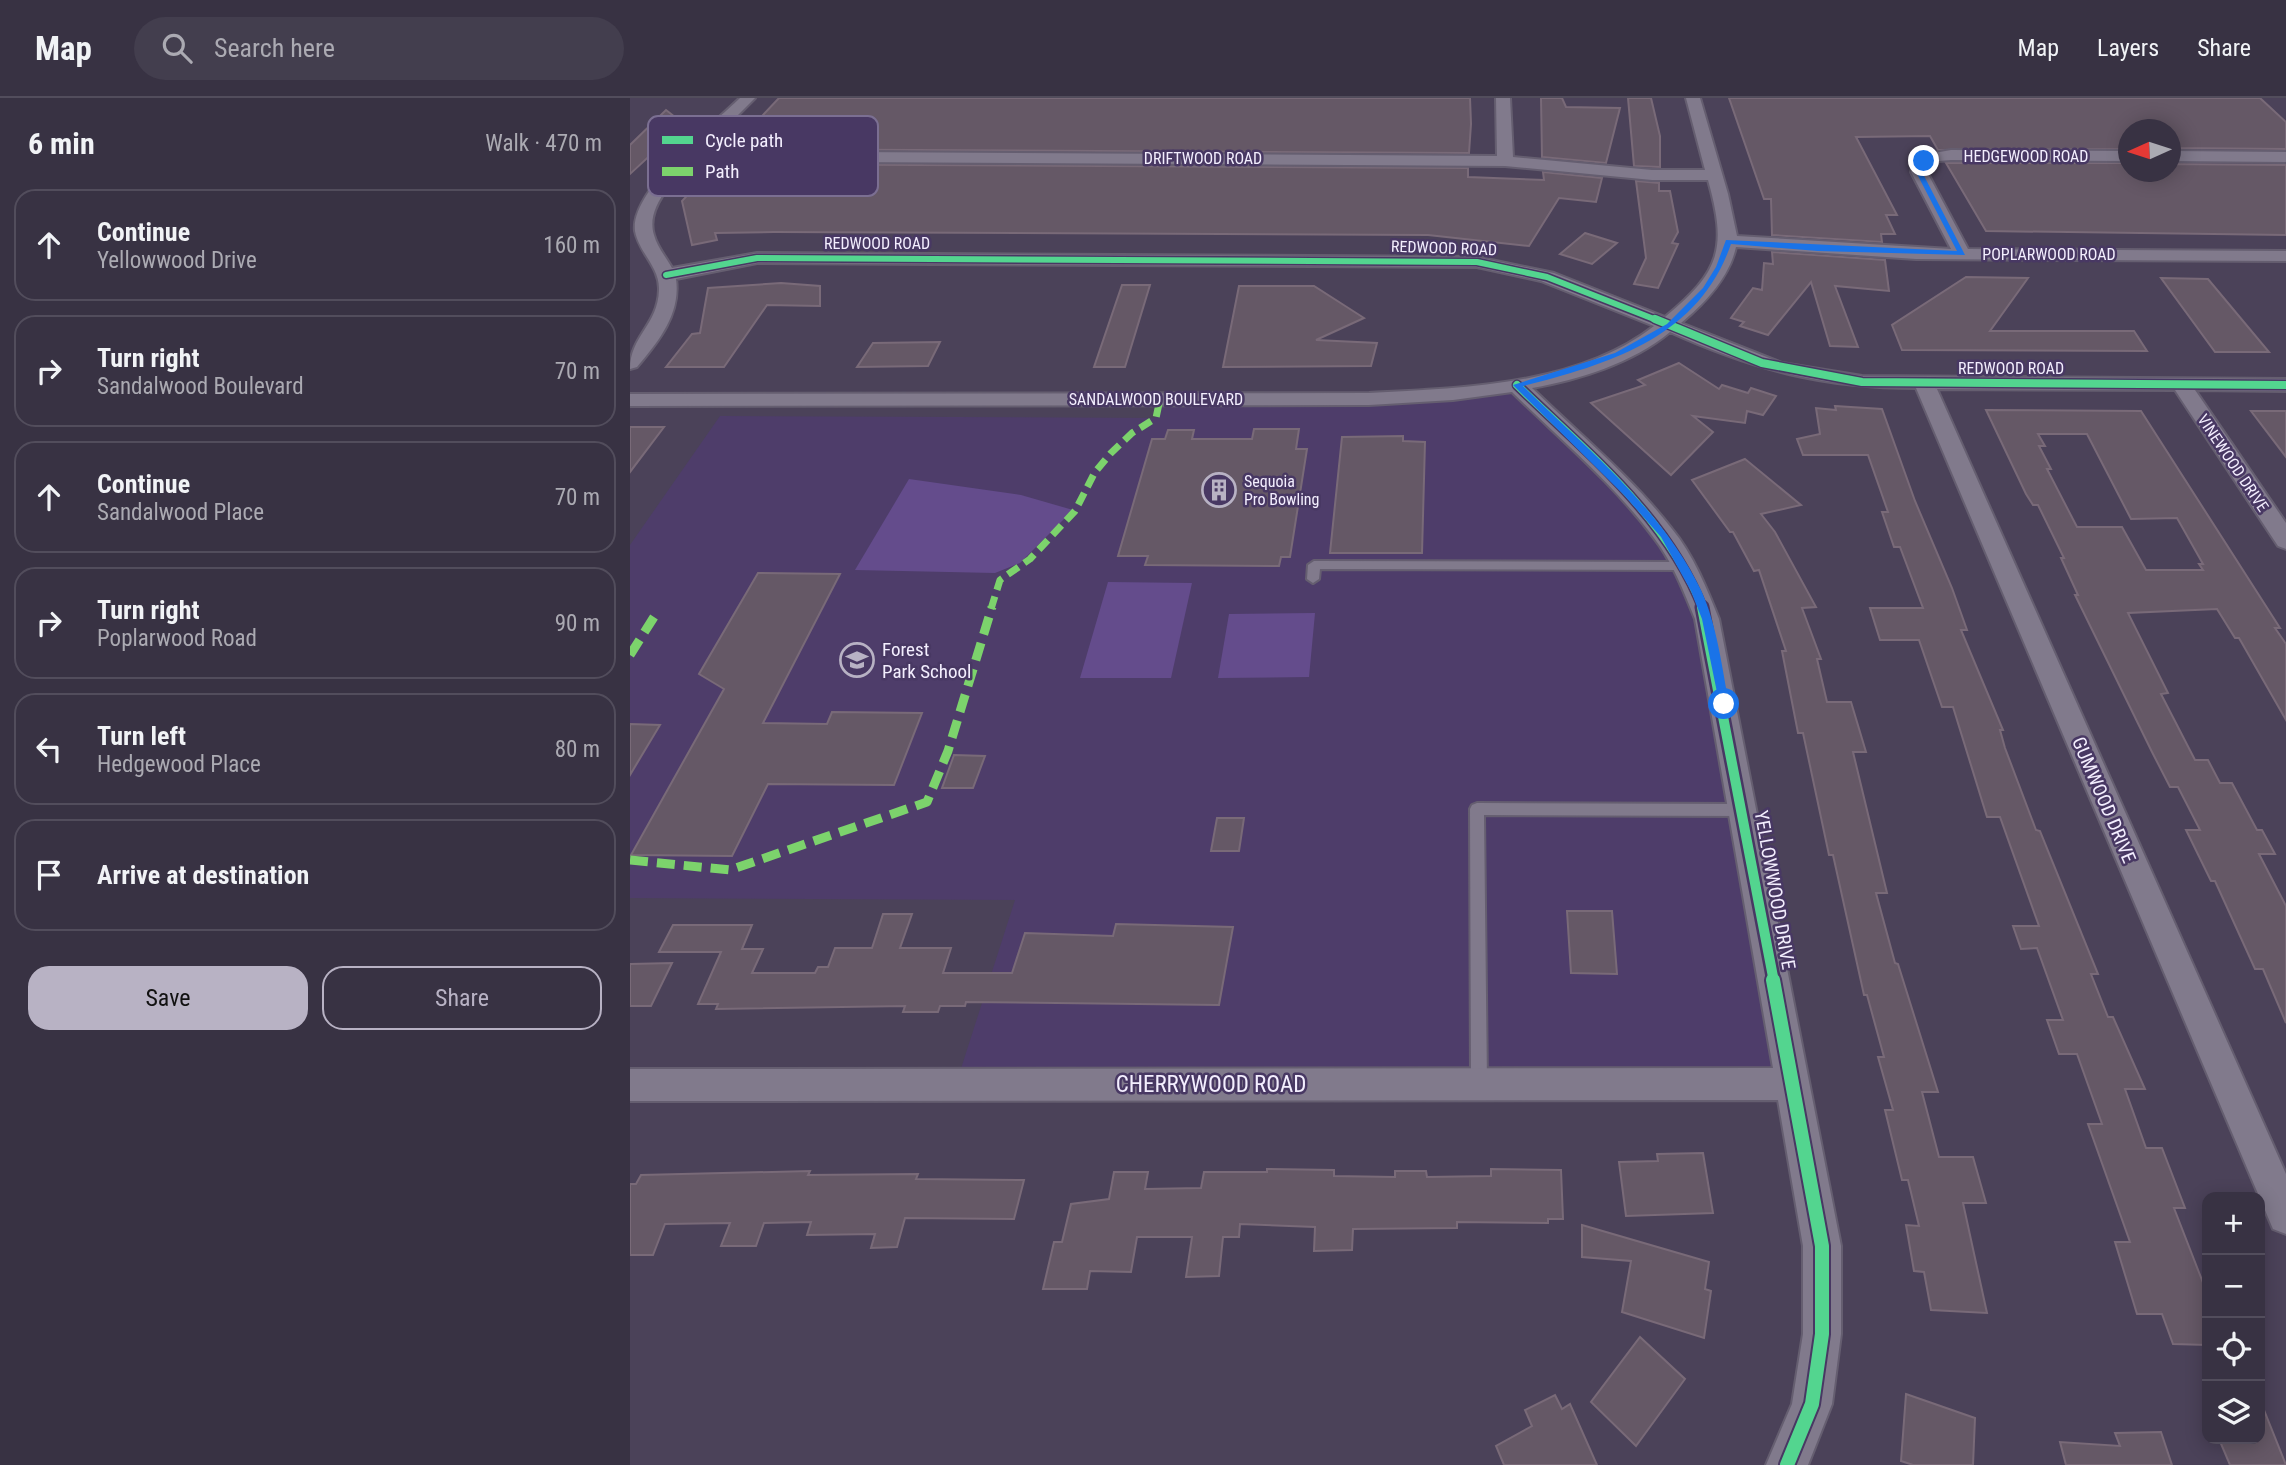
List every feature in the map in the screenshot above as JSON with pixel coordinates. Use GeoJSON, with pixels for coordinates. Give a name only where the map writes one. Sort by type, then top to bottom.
{"type":"FeatureCollection","features":[{"type":"Feature","properties":{"kind":"street"},"geometry":{"type":"LineString","coordinates":[[731,116],[748,98]]}},
{"type":"Feature","properties":{"kind":"street"},"geometry":{"type":"LineString","coordinates":[[1503,98],[1505,161]]}},
{"type":"Feature","properties":{"kind":"street"},"geometry":{"type":"LineString","coordinates":[[1693,98],[1728,241]]}},
{"type":"Feature","properties":{"kind":"street","name":"HEDGEWOOD ROAD"},"geometry":{"type":"LineString","coordinates":[[1962,254],[1919,172],[1919,166],[1924,161],[1951,155],[2118,156]]}},
{"type":"Feature","properties":{"kind":"street"},"geometry":{"type":"LineString","coordinates":[[2181,156],[2286,156]]}},
{"type":"Feature","properties":{"kind":"street","name":"DRIFTWOOD ROAD"},"geometry":{"type":"LineString","coordinates":[[878,157],[1505,161],[1653,175],[1713,175]]}},
{"type":"Feature","properties":{"kind":"street"},"geometry":{"type":"LineString","coordinates":[[630,363],[646,344],[665,308],[668,291],[667,275],[647,245],[644,215],[656,196]]}},
{"type":"Feature","properties":{"kind":"street","name":"POPLARWOOD ROAD"},"geometry":{"type":"LineString","coordinates":[[1728,241],[1830,250],[1962,254],[2286,256]]}},
{"type":"Feature","properties":{"kind":"street","name":"SANDALWOOD BOULEVARD"},"geometry":{"type":"LineString","coordinates":[[630,400],[1369,399],[1440,396],[1517,385],[1573,371],[1618,354],[1670,326],[1706,289],[1719,267],[1728,241]]}},
{"type":"Feature","properties":{"kind":"street","name":"REDWOOD ROAD"},"geometry":{"type":"LineString","coordinates":[[667,275],[757,258],[1477,262],[1525,270],[1572,284],[1749,359],[1804,374],[1862,382],[2286,385]]}},
{"type":"Feature","properties":{"kind":"street","name":"GUMWOOD DRIVE"},"geometry":{"type":"LineString","coordinates":[[1923,383],[2286,1216]]}},
{"type":"Feature","properties":{"kind":"street","name":"VINEWOOD DRIVE"},"geometry":{"type":"LineString","coordinates":[[2180,384],[2286,541]]}},
{"type":"Feature","properties":{"kind":"street","name":"YELLOWWOOD DRIVE"},"geometry":{"type":"LineString","coordinates":[[1517,385],[1628,493],[1665,535],[1683,566],[1707,619],[1822,1246],[1822,1321],[1812,1404],[1787,1465]]}},
{"type":"Feature","properties":{"kind":"street","name":"CHERRYWOOD ROAD"},"geometry":{"type":"LineString","coordinates":[[630,1085],[1791,1084]]}},
{"type":"Feature","properties":{"kind":"lane"},"geometry":{"type":"LineString","coordinates":[[1313,579],[1314,565],[1683,566]]}},
{"type":"Feature","properties":{"kind":"lane"},"geometry":{"type":"LineString","coordinates":[[1479,1084],[1477,809],[1743,810]]}},
{"type":"Feature","properties":{"kind":"shaded area"},"geometry":{"type":"Polygon","coordinates":[[[1514,385],[1687,558],[1795,1084],[957,1081],[1015,900],[630,898],[630,545],[720,416],[1155,418],[1164,399],[1388,400],[1514,385]]]}},
{"type":"Feature","properties":{"kind":"shaded area"},"geometry":{"type":"Polygon","coordinates":[[[909,479],[1021,495],[1073,510],[1020,563],[995,573],[855,570],[909,479]]]}},
{"type":"Feature","properties":{"kind":"shaded area"},"geometry":{"type":"Polygon","coordinates":[[[1108,582],[1192,583],[1171,678],[1080,678],[1108,582]]]}},
{"type":"Feature","properties":{"kind":"shaded area"},"geometry":{"type":"Polygon","coordinates":[[[1315,613],[1309,677],[1218,678],[1229,614],[1315,613]]]}},
{"type":"Feature","properties":{"kind":"building"},"geometry":{"type":"Polygon","coordinates":[[[779,98],[1470,98],[1471,124],[1469,153],[878,150],[878,116],[762,116],[779,98]]]}},
{"type":"Feature","properties":{"kind":"building"},"geometry":{"type":"Polygon","coordinates":[[[1541,98],[1562,98],[1566,107],[1620,108],[1606,163],[1542,157],[1541,98]]]}},
{"type":"Feature","properties":{"kind":"building"},"geometry":{"type":"Polygon","coordinates":[[[1628,98],[1651,98],[1660,136],[1660,167],[1634,166],[1628,98]]]}},
{"type":"Feature","properties":{"kind":"building"},"geometry":{"type":"Polygon","coordinates":[[[1729,98],[2260,98],[2286,122],[2286,149],[2181,148],[2181,119],[2118,119],[2118,149],[1938,150],[1930,136],[1856,137],[1897,215],[1886,215],[1895,234],[1881,234],[1882,242],[1772,235],[1771,199],[1764,199],[1729,98]]]}},
{"type":"Feature","properties":{"kind":"building"},"geometry":{"type":"Polygon","coordinates":[[[666,110],[674,116],[660,116],[666,110]]]}},
{"type":"Feature","properties":{"kind":"building"},"geometry":{"type":"Polygon","coordinates":[[[648,128],[648,157],[630,174],[630,145],[648,128]]]}},
{"type":"Feature","properties":{"kind":"building"},"geometry":{"type":"Polygon","coordinates":[[[1946,163],[2118,163],[2118,182],[2181,182],[2181,164],[2286,165],[2286,235],[1986,231],[1946,163]]]}},
{"type":"Feature","properties":{"kind":"building"},"geometry":{"type":"Polygon","coordinates":[[[878,165],[1468,168],[1468,177],[1544,180],[1543,172],[1602,178],[1596,202],[1559,198],[1529,246],[1428,235],[774,232],[715,233],[717,240],[692,245],[682,201],[687,196],[878,196],[878,165]]]}},
{"type":"Feature","properties":{"kind":"building"},"geometry":{"type":"Polygon","coordinates":[[[1636,181],[1659,183],[1659,191],[1670,191],[1678,232],[1672,243],[1678,244],[1658,288],[1634,284],[1646,258],[1636,181]]]}},
{"type":"Feature","properties":{"kind":"building"},"geometry":{"type":"Polygon","coordinates":[[[1585,233],[1617,243],[1592,264],[1560,254],[1585,233]]]}},
{"type":"Feature","properties":{"kind":"building"},"geometry":{"type":"Polygon","coordinates":[[[1772,252],[1885,260],[1889,291],[1835,286],[1858,347],[1830,346],[1811,282],[1768,335],[1740,326],[1744,322],[1731,318],[1753,288],[1762,290],[1764,263],[1773,264],[1772,252]]]}},
{"type":"Feature","properties":{"kind":"building"},"geometry":{"type":"Polygon","coordinates":[[[1966,277],[2028,278],[1990,331],[2134,331],[2147,351],[1902,350],[1892,325],[1966,277]]]}},
{"type":"Feature","properties":{"kind":"building"},"geometry":{"type":"Polygon","coordinates":[[[2161,278],[2208,279],[2269,352],[2215,352],[2161,278]]]}},
{"type":"Feature","properties":{"kind":"building"},"geometry":{"type":"Polygon","coordinates":[[[781,283],[820,286],[820,306],[767,305],[724,367],[666,367],[692,334],[700,333],[708,288],[781,283]]]}},
{"type":"Feature","properties":{"kind":"building"},"geometry":{"type":"Polygon","coordinates":[[[1122,285],[1150,285],[1125,367],[1094,367],[1122,285]]]}},
{"type":"Feature","properties":{"kind":"building"},"geometry":{"type":"Polygon","coordinates":[[[1239,286],[1314,286],[1364,318],[1316,340],[1377,343],[1371,366],[1223,367],[1239,286]]]}},
{"type":"Feature","properties":{"kind":"building"},"geometry":{"type":"Polygon","coordinates":[[[940,342],[928,366],[857,367],[873,343],[940,342]]]}},
{"type":"Feature","properties":{"kind":"building"},"geometry":{"type":"Polygon","coordinates":[[[1679,363],[1719,389],[1722,385],[1748,393],[1751,388],[1776,396],[1763,415],[1747,411],[1745,423],[1693,416],[1713,432],[1671,475],[1591,403],[1645,385],[1638,380],[1679,363]]]}},
{"type":"Feature","properties":{"kind":"building"},"geometry":{"type":"Polygon","coordinates":[[[1835,406],[1882,409],[1915,501],[1952,588],[1967,630],[1961,630],[2003,730],[2000,730],[2005,748],[2036,830],[2040,831],[2098,974],[2091,974],[2108,1017],[2113,1017],[2145,1089],[2125,1089],[2146,1148],[2162,1148],[2185,1208],[2174,1208],[2202,1280],[2202,1345],[2173,1344],[2162,1314],[2137,1314],[2115,1242],[2130,1242],[2088,1124],[2102,1124],[2077,1054],[2059,1054],[2047,1020],[2063,1020],[2037,948],[2021,949],[2013,926],[2039,926],[2000,817],[1987,817],[1953,707],[1942,707],[1919,640],[1880,640],[1870,608],[1923,608],[1900,547],[1894,547],[1882,512],[1888,512],[1868,455],[1803,455],[1797,439],[1820,434],[1816,408],[1836,410],[1835,406]]]}},
{"type":"Feature","properties":{"kind":"building"},"geometry":{"type":"Polygon","coordinates":[[[1986,410],[2141,411],[2280,628],[2275,628],[2286,644],[2286,720],[2239,638],[2235,638],[2217,609],[2128,613],[2168,693],[2161,694],[2195,760],[2208,760],[2220,783],[2232,783],[2257,830],[2262,830],[2275,854],[2259,854],[2286,906],[2286,1023],[2263,969],[2255,969],[2215,881],[2211,881],[2186,830],[2200,830],[2178,787],[2170,787],[2075,595],[2078,595],[2061,558],[2064,558],[2038,505],[2033,505],[1986,410]],[[2038,434],[2045,446],[2039,446],[2051,469],[2047,469],[2077,527],[2122,527],[2146,570],[2203,570],[2199,564],[2203,564],[2177,518],[2131,519],[2087,434],[2038,434]]]}},
{"type":"Feature","properties":{"kind":"building"},"geometry":{"type":"Polygon","coordinates":[[[2251,411],[2286,411],[2286,457],[2251,411]]]}},
{"type":"Feature","properties":{"kind":"building"},"geometry":{"type":"Polygon","coordinates":[[[630,427],[664,427],[630,472],[630,427]]]}},
{"type":"Feature","properties":{"kind":"building","name":"Sequoia Pro Bowling"},"geometry":{"type":"Polygon","coordinates":[[[1254,429],[1299,429],[1296,449],[1307,449],[1290,557],[1281,557],[1279,566],[1145,565],[1148,556],[1118,556],[1152,439],[1165,439],[1168,430],[1194,430],[1192,439],[1252,439],[1254,429]]]}},
{"type":"Feature","properties":{"kind":"building"},"geometry":{"type":"Polygon","coordinates":[[[1403,436],[1403,441],[1425,442],[1422,553],[1330,553],[1342,437],[1403,436]]]}},
{"type":"Feature","properties":{"kind":"building"},"geometry":{"type":"Polygon","coordinates":[[[1745,459],[1801,505],[1761,514],[1775,532],[1816,607],[1802,608],[1821,659],[1817,659],[1827,702],[1851,702],[1866,752],[1853,752],[1887,893],[1876,893],[1895,963],[1898,964],[1938,1092],[1922,1092],[1939,1157],[1973,1157],[1986,1203],[1963,1203],[1987,1313],[1931,1310],[1924,1272],[1914,1271],[1906,1225],[1919,1226],[1908,1180],[1902,1180],[1885,1110],[1893,1110],[1878,1057],[1884,1057],[1867,995],[1864,995],[1833,855],[1829,855],[1803,733],[1798,733],[1782,651],[1786,651],[1759,570],[1754,571],[1733,532],[1730,532],[1692,480],[1745,459]]]}},
{"type":"Feature","properties":{"kind":"building"},"geometry":{"type":"Polygon","coordinates":[[[758,573],[840,574],[763,723],[827,724],[832,712],[922,713],[894,785],[768,784],[732,856],[631,855],[724,689],[699,674],[758,573]]]}},
{"type":"Feature","properties":{"kind":"building"},"geometry":{"type":"Polygon","coordinates":[[[630,724],[660,725],[630,775],[630,724]]]}},
{"type":"Feature","properties":{"kind":"building"},"geometry":{"type":"Polygon","coordinates":[[[954,755],[985,756],[973,788],[942,788],[954,755]]]}},
{"type":"Feature","properties":{"kind":"building"},"geometry":{"type":"Polygon","coordinates":[[[1217,818],[1244,818],[1239,851],[1211,851],[1217,818]]]}},
{"type":"Feature","properties":{"kind":"building"},"geometry":{"type":"Polygon","coordinates":[[[1567,911],[1612,911],[1617,974],[1571,973],[1567,911]]]}},
{"type":"Feature","properties":{"kind":"building"},"geometry":{"type":"Polygon","coordinates":[[[883,914],[912,914],[900,948],[951,948],[943,973],[1012,973],[1025,933],[1113,936],[1116,924],[1233,927],[1219,1005],[966,1002],[965,1006],[940,1006],[938,1012],[903,1012],[905,1006],[716,1009],[718,1004],[698,1004],[721,952],[659,952],[673,925],[752,925],[742,949],[763,949],[752,973],[815,973],[818,967],[828,967],[835,948],[872,948],[883,914]]]}},
{"type":"Feature","properties":{"kind":"building"},"geometry":{"type":"Polygon","coordinates":[[[672,963],[651,1006],[630,1006],[630,964],[672,963]]]}},
{"type":"Feature","properties":{"kind":"building"},"geometry":{"type":"Polygon","coordinates":[[[1703,1153],[1713,1213],[1626,1216],[1619,1162],[1658,1161],[1657,1154],[1703,1153]]]}},
{"type":"Feature","properties":{"kind":"building"},"geometry":{"type":"Polygon","coordinates":[[[1267,1169],[1334,1170],[1334,1176],[1395,1177],[1395,1171],[1426,1171],[1427,1177],[1491,1176],[1491,1169],[1561,1170],[1563,1219],[1548,1219],[1548,1223],[1457,1222],[1457,1228],[1353,1229],[1352,1250],[1314,1251],[1315,1227],[1240,1224],[1239,1237],[1223,1237],[1219,1276],[1186,1277],[1192,1237],[1137,1237],[1131,1272],[1090,1271],[1087,1289],[1043,1289],[1054,1242],[1062,1242],[1071,1204],[1109,1199],[1114,1172],[1148,1172],[1145,1189],[1201,1188],[1204,1172],[1267,1172],[1267,1169]]]}},
{"type":"Feature","properties":{"kind":"building"},"geometry":{"type":"Polygon","coordinates":[[[810,1171],[808,1175],[918,1174],[916,1179],[1024,1180],[1014,1219],[905,1218],[897,1247],[871,1248],[875,1234],[807,1235],[811,1222],[764,1223],[756,1246],[721,1246],[730,1223],[665,1224],[653,1255],[630,1255],[630,1184],[636,1184],[641,1175],[810,1171]]]}},
{"type":"Feature","properties":{"kind":"building"},"geometry":{"type":"Polygon","coordinates":[[[1582,1225],[1709,1262],[1705,1289],[1711,1291],[1704,1338],[1622,1312],[1631,1261],[1582,1257],[1582,1225]]]}},
{"type":"Feature","properties":{"kind":"building"},"geometry":{"type":"Polygon","coordinates":[[[1640,1337],[1685,1379],[1636,1446],[1591,1402],[1640,1337]]]}},
{"type":"Feature","properties":{"kind":"building"},"geometry":{"type":"Polygon","coordinates":[[[1906,1394],[1975,1418],[1973,1465],[1913,1465],[1901,1461],[1906,1394]]]}},
{"type":"Feature","properties":{"kind":"building"},"geometry":{"type":"Polygon","coordinates":[[[1555,1395],[1562,1409],[1570,1404],[1597,1465],[1504,1465],[1496,1446],[1532,1426],[1525,1410],[1555,1395]]]}},
{"type":"Feature","properties":{"kind":"building"},"geometry":{"type":"Polygon","coordinates":[[[2265,1412],[2286,1465],[2230,1465],[2221,1444],[2265,1444],[2265,1412]]]}},
{"type":"Feature","properties":{"kind":"building"},"geometry":{"type":"Polygon","coordinates":[[[2161,1432],[2172,1465],[2066,1465],[2060,1442],[2120,1446],[2115,1433],[2161,1432]]]}},
{"type":"Feature","properties":{"kind":"marked path"},"geometry":{"type":"LineString","coordinates":[[630,860],[730,870],[927,802],[948,751],[1000,580],[1030,559],[1061,527],[1075,511],[1095,472],[1111,453],[1132,433],[1156,418],[1160,399]]}},
{"type":"Feature","properties":{"kind":"marked path"},"geometry":{"type":"LineString","coordinates":[[630,655],[654,617]]}},
{"type":"Feature","properties":{"kind":"cycle path"},"geometry":{"type":"LineString","coordinates":[[666,275],[757,258],[1477,262],[1513,268],[1581,289],[1762,363],[1833,378],[1862,382],[2286,385]]}},
{"type":"Feature","properties":{"kind":"cycle path"},"geometry":{"type":"LineString","coordinates":[[1517,385],[1628,493],[1665,535],[1696,591],[1707,619],[1822,1246],[1822,1334],[1812,1404],[1787,1465]]}},
{"type":"Feature","properties":{"kind":"place","name":"Sequoia Pro Bowling"},"geometry":{"type":"Point","coordinates":[1219,490]}},
{"type":"Feature","properties":{"kind":"place","name":"Forest Park School"},"geometry":{"type":"Point","coordinates":[857,660]}},
{"type":"Feature","properties":{"kind":"route"},"geometry":{"type":"LineString","coordinates":[[1724,704],[1707,619],[1696,591],[1665,535],[1628,493],[1517,385],[1573,371],[1618,354],[1670,326],[1706,289],[1719,267],[1728,241],[1818,249],[1962,254],[1919,172],[1919,166],[1924,161]]}}]}
